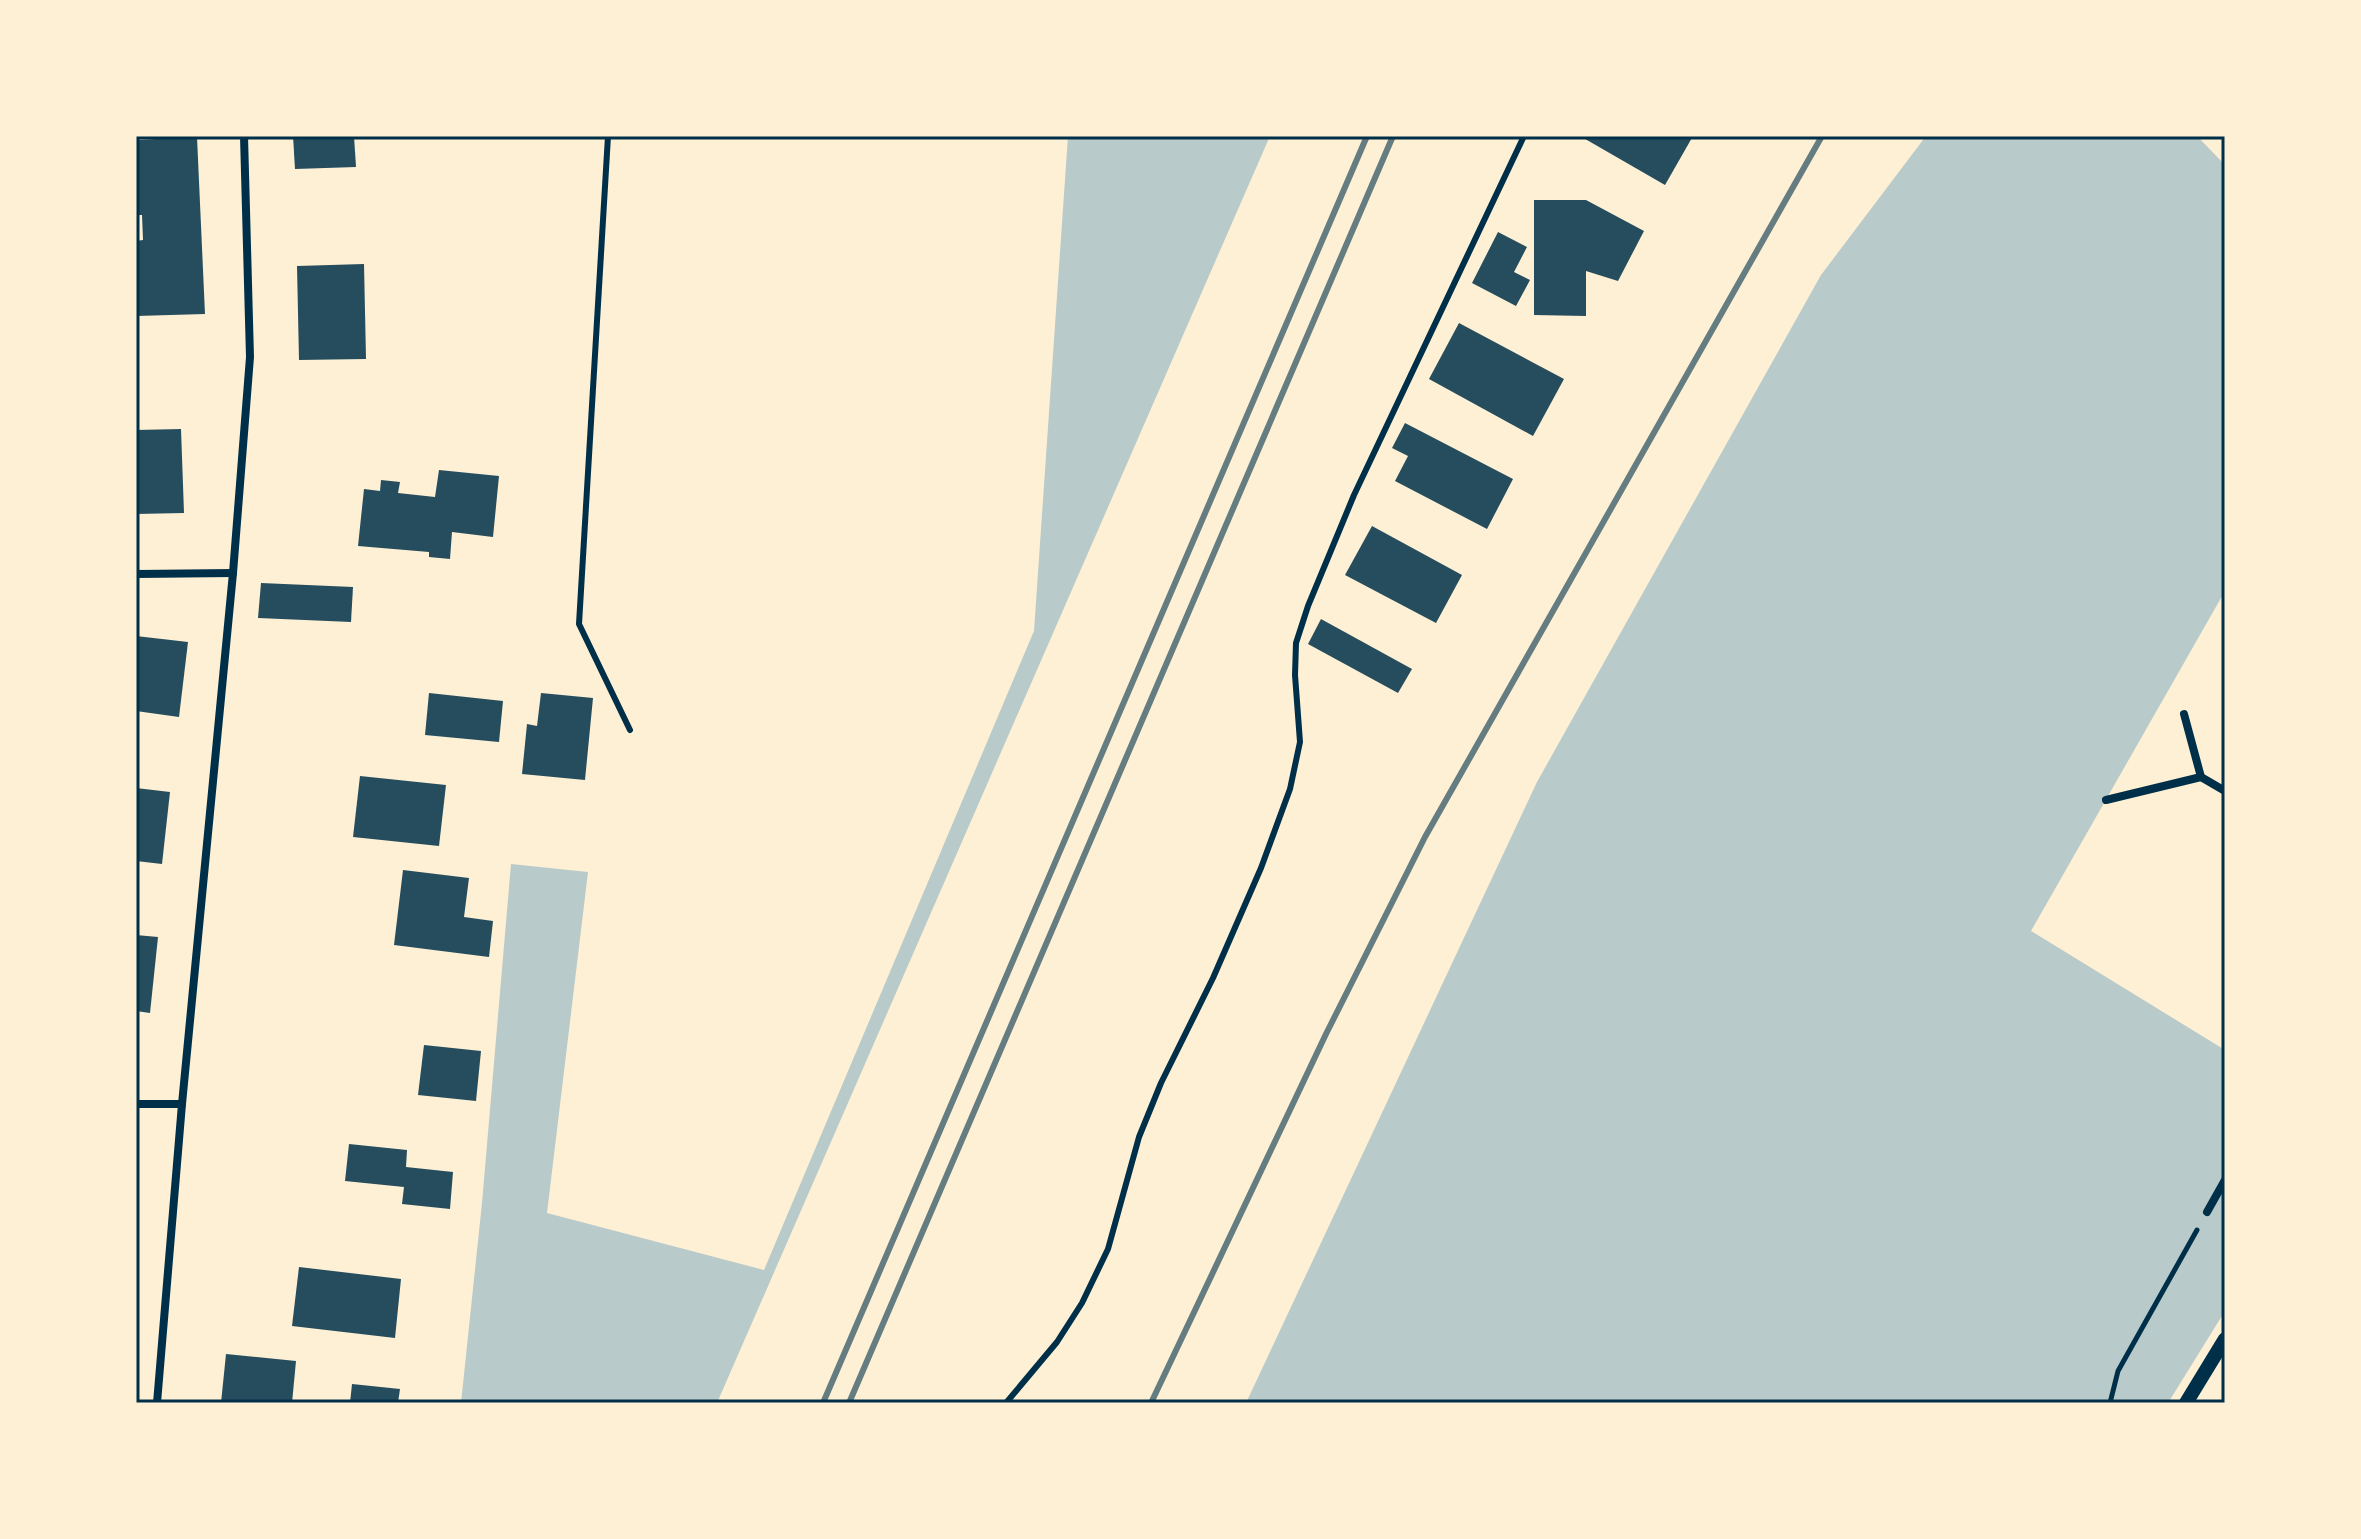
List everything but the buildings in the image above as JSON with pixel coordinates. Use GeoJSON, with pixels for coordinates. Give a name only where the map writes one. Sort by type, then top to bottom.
{"type":"FeatureCollection","features":[{"type":"Feature","properties":{"kind":"street"},"geometry":{"type":"LineString","coordinates":[[157,1403],[250,357],[244,136]]}},
{"type":"Feature","properties":{"kind":"street"},"geometry":{"type":"LineString","coordinates":[[136,574],[233,573]]}},
{"type":"Feature","properties":{"kind":"street"},"geometry":{"type":"LineString","coordinates":[[2184,714],[2201,777]]}},
{"type":"Feature","properties":{"kind":"street"},"geometry":{"type":"LineString","coordinates":[[2106,800],[2201,777],[2225,791]]}},
{"type":"Feature","properties":{"kind":"street"},"geometry":{"type":"LineString","coordinates":[[136,1104],[182,1104]]}},
{"type":"Feature","properties":{"kind":"street"},"geometry":{"type":"LineString","coordinates":[[2207,1212],[2225,1180]]}},
{"type":"Feature","properties":{"kind":"street"},"geometry":{"type":"LineString","coordinates":[[2186,1403],[2225,1339]]}},
{"type":"Feature","properties":{"kind":"lane"},"geometry":{"type":"LineString","coordinates":[[608,136],[579,624],[630,730]]}},
{"type":"Feature","properties":{"kind":"lane"},"geometry":{"type":"LineString","coordinates":[[1006,1403],[1057,1342],[1082,1303],[1108,1249],[1139,1137],[1261,868],[1290,789],[1300,742],[1296,643],[1308,606],[1354,495],[1524,136]]}},
{"type":"Feature","properties":{"kind":"path"},"geometry":{"type":"LineString","coordinates":[[2110,1403],[2118,1371],[2207,1212]]}},
{"type":"Feature","properties":{"kind":"shaded area"},"geometry":{"type":"Polygon","coordinates":[[[1068,136],[1270,136],[717,1403],[461,1403],[482,1203],[511,864],[588,872],[547,1213],[764,1270],[1034,631],[1068,136]]]}},
{"type":"Feature","properties":{"kind":"shaded area"},"geometry":{"type":"Polygon","coordinates":[[[1926,136],[2197,136],[2225,165],[2225,591],[2031,931],[2225,1050],[2225,1311],[2168,1403],[1246,1403],[1537,782],[1821,275],[1926,136]]]}},
{"type":"Feature","properties":{"kind":"railway"},"geometry":{"type":"LineString","coordinates":[[823,1403],[1367,136]]}},
{"type":"Feature","properties":{"kind":"railway"},"geometry":{"type":"LineString","coordinates":[[849,1403],[1393,136]]}},
{"type":"Feature","properties":{"kind":"railway"},"geometry":{"type":"LineString","coordinates":[[1151,1403],[1326,1034],[1425,837],[1822,136]]}}]}
